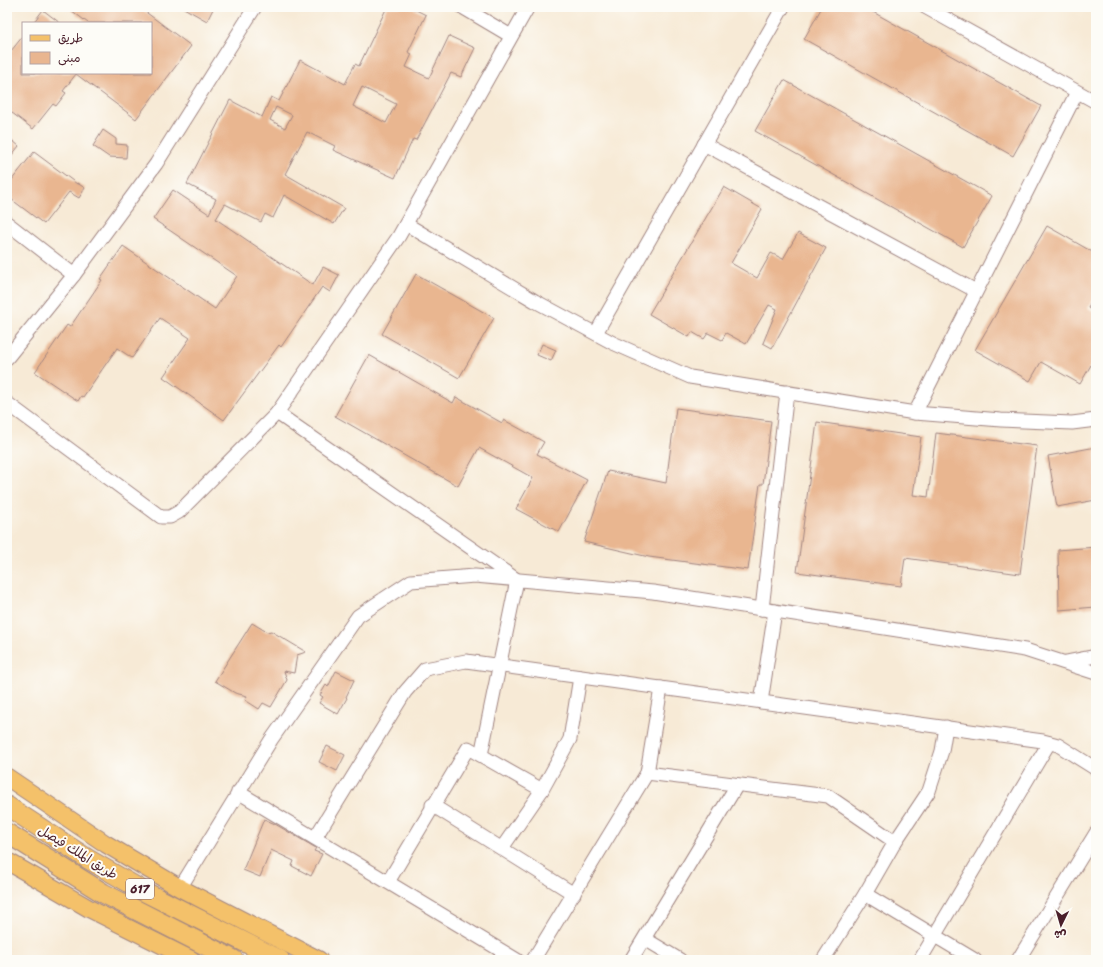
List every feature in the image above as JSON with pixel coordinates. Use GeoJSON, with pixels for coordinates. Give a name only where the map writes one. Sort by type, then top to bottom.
{"type":"FeatureCollection","features":[{"type":"Feature","properties":{"kind":"highway","name":"طريق الملك فيصل"},"geometry":{"type":"LineString","coordinates":[[7,806],[88,859],[145,892],[280,960]]}},
{"type":"Feature","properties":{"kind":"highway","name":"طريق الملك فيصل"},"geometry":{"type":"LineString","coordinates":[[7,834],[103,893],[234,960]]}},
{"type":"Feature","properties":{"kind":"main road"},"geometry":{"type":"LineString","coordinates":[[7,777],[106,844],[180,888],[319,960]]}},
{"type":"Feature","properties":{"kind":"main road"},"geometry":{"type":"LineString","coordinates":[[7,861],[90,909],[192,960]]}},
{"type":"Feature","properties":{"kind":"street"},"geometry":{"type":"LineString","coordinates":[[7,358],[74,275],[156,164],[255,7]]}},
{"type":"Feature","properties":{"kind":"street"},"geometry":{"type":"LineString","coordinates":[[462,7],[511,36]]}},
{"type":"Feature","properties":{"kind":"street"},"geometry":{"type":"LineString","coordinates":[[7,403],[161,517],[170,517],[180,512],[277,413],[406,224],[528,7]]}},
{"type":"Feature","properties":{"kind":"street"},"geometry":{"type":"LineString","coordinates":[[596,333],[783,7]]}},
{"type":"Feature","properties":{"kind":"street"},"geometry":{"type":"LineString","coordinates":[[925,7],[1096,102]]}},
{"type":"Feature","properties":{"kind":"street"},"geometry":{"type":"LineString","coordinates":[[915,413],[1077,92]]}},
{"type":"Feature","properties":{"kind":"street"},"geometry":{"type":"LineString","coordinates":[[704,144],[976,291]]}},
{"type":"Feature","properties":{"kind":"street"},"geometry":{"type":"LineString","coordinates":[[7,223],[74,275]]}},
{"type":"Feature","properties":{"kind":"street"},"geometry":{"type":"LineString","coordinates":[[406,224],[535,300],[596,333],[690,377],[915,413],[1001,420],[1072,423],[1096,420]]}},
{"type":"Feature","properties":{"kind":"street"},"geometry":{"type":"LineString","coordinates":[[762,609],[787,392]]}},
{"type":"Feature","properties":{"kind":"street"},"geometry":{"type":"LineString","coordinates":[[277,413],[517,580]]}},
{"type":"Feature","properties":{"kind":"street"},"geometry":{"type":"LineString","coordinates":[[180,888],[271,740],[358,616],[411,580],[475,576],[653,592],[1025,650],[1096,673]]}},
{"type":"Feature","properties":{"kind":"street"},"geometry":{"type":"LineString","coordinates":[[481,755],[517,580]]}},
{"type":"Feature","properties":{"kind":"street"},"geometry":{"type":"LineString","coordinates":[[761,702],[776,611]]}},
{"type":"Feature","properties":{"kind":"street"},"geometry":{"type":"LineString","coordinates":[[1064,662],[1096,656]]}},
{"type":"Feature","properties":{"kind":"street"},"geometry":{"type":"LineString","coordinates":[[315,838],[405,692],[426,669],[466,661],[946,727],[1049,743],[1058,745],[1096,769]]}},
{"type":"Feature","properties":{"kind":"street"},"geometry":{"type":"LineString","coordinates":[[502,848],[542,790],[570,739],[580,677]]}},
{"type":"Feature","properties":{"kind":"street"},"geometry":{"type":"LineString","coordinates":[[533,960],[647,774],[661,688]]}},
{"type":"Feature","properties":{"kind":"street"},"geometry":{"type":"LineString","coordinates":[[823,960],[865,894],[895,842],[929,791],[940,758],[946,727]]}},
{"type":"Feature","properties":{"kind":"street"},"geometry":{"type":"LineString","coordinates":[[920,960],[1049,743]]}},
{"type":"Feature","properties":{"kind":"street"},"geometry":{"type":"LineString","coordinates":[[388,882],[432,805],[468,748],[542,790]]}},
{"type":"Feature","properties":{"kind":"street"},"geometry":{"type":"LineString","coordinates":[[647,774],[828,796],[895,842]]}},
{"type":"Feature","properties":{"kind":"street"},"geometry":{"type":"LineString","coordinates":[[631,960],[737,784]]}},
{"type":"Feature","properties":{"kind":"street"},"geometry":{"type":"LineString","coordinates":[[238,792],[517,960]]}},
{"type":"Feature","properties":{"kind":"street"},"geometry":{"type":"LineString","coordinates":[[432,805],[574,894]]}},
{"type":"Feature","properties":{"kind":"street"},"geometry":{"type":"LineString","coordinates":[[1018,960],[1096,833]]}},
{"type":"Feature","properties":{"kind":"street"},"geometry":{"type":"LineString","coordinates":[[865,894],[975,960]]}},
{"type":"Feature","properties":{"kind":"street"},"geometry":{"type":"LineString","coordinates":[[645,939],[680,960]]}},
{"type":"Feature","properties":{"kind":"building"},"geometry":{"type":"Polygon","coordinates":[[[67,7],[139,7],[191,46],[136,119],[76,74],[152,74],[152,22],[87,22],[67,7]]]}},
{"type":"Feature","properties":{"kind":"building"},"geometry":{"type":"Polygon","coordinates":[[[182,7],[214,7],[207,21],[182,7]]]}},
{"type":"Feature","properties":{"kind":"building"},"geometry":{"type":"Polygon","coordinates":[[[387,7],[410,7],[426,15],[408,52],[412,54],[406,67],[429,78],[449,36],[475,48],[461,77],[451,73],[416,140],[413,139],[395,178],[333,150],[335,146],[307,132],[285,174],[344,208],[334,224],[284,195],[273,218],[265,214],[261,222],[225,204],[216,219],[313,285],[323,267],[339,275],[330,292],[322,287],[281,347],[279,345],[224,420],[163,377],[190,338],[160,318],[132,358],[117,348],[83,397],[81,396],[78,401],[35,372],[67,325],[70,327],[123,246],[215,309],[237,276],[153,219],[173,190],[209,214],[216,199],[187,184],[230,100],[262,117],[271,97],[279,101],[300,60],[345,84],[355,64],[359,66],[387,7]],[[362,87],[353,106],[386,123],[396,104],[362,87]],[[276,107],[270,120],[285,128],[292,115],[276,107]]]}},
{"type":"Feature","properties":{"kind":"building"},"geometry":{"type":"Polygon","coordinates":[[[822,7],[864,7],[1041,106],[1013,156],[804,39],[822,7]]]}},
{"type":"Feature","properties":{"kind":"building"},"geometry":{"type":"Polygon","coordinates":[[[43,10],[59,22],[34,22],[43,10]]]}},
{"type":"Feature","properties":{"kind":"building"},"geometry":{"type":"Polygon","coordinates":[[[22,37],[22,74],[76,74],[63,91],[66,93],[56,106],[53,104],[33,129],[7,109],[7,56],[22,37]]]}},
{"type":"Feature","properties":{"kind":"building"},"geometry":{"type":"Polygon","coordinates":[[[784,80],[992,196],[963,247],[755,131],[784,80]]]}},
{"type":"Feature","properties":{"kind":"building"},"geometry":{"type":"Polygon","coordinates":[[[103,130],[116,139],[116,144],[127,145],[126,158],[109,157],[93,146],[103,130]]]}},
{"type":"Feature","properties":{"kind":"building"},"geometry":{"type":"Polygon","coordinates":[[[7,136],[19,146],[7,161],[7,136]]]}},
{"type":"Feature","properties":{"kind":"building"},"geometry":{"type":"Polygon","coordinates":[[[34,152],[77,184],[85,188],[79,198],[69,192],[44,224],[7,196],[7,186],[34,152]]]}},
{"type":"Feature","properties":{"kind":"building"},"geometry":{"type":"Polygon","coordinates":[[[724,187],[762,209],[731,263],[757,278],[771,253],[783,259],[798,233],[826,248],[772,348],[763,343],[777,309],[769,305],[746,344],[726,333],[722,340],[708,333],[704,339],[692,332],[689,337],[649,314],[724,187]]]}},
{"type":"Feature","properties":{"kind":"building"},"geometry":{"type":"Polygon","coordinates":[[[1047,226],[1096,254],[1096,295],[1088,308],[1096,313],[1096,368],[1091,365],[1080,384],[1041,362],[1030,381],[975,350],[1047,226]]]}},
{"type":"Feature","properties":{"kind":"building"},"geometry":{"type":"Polygon","coordinates":[[[416,274],[494,318],[459,378],[382,334],[416,274]]]}},
{"type":"Feature","properties":{"kind":"building"},"geometry":{"type":"Polygon","coordinates":[[[542,344],[556,350],[551,361],[537,355],[542,344]]]}},
{"type":"Feature","properties":{"kind":"building"},"geometry":{"type":"Polygon","coordinates":[[[369,355],[453,403],[456,397],[502,423],[504,420],[544,442],[537,454],[587,480],[559,532],[516,509],[533,478],[479,448],[458,486],[335,416],[369,355]]]}},
{"type":"Feature","properties":{"kind":"building"},"geometry":{"type":"Polygon","coordinates":[[[676,408],[771,421],[763,484],[760,484],[748,570],[649,557],[584,542],[608,471],[666,483],[676,408]]]}},
{"type":"Feature","properties":{"kind":"building"},"geometry":{"type":"Polygon","coordinates":[[[817,422],[921,437],[913,495],[928,497],[936,433],[1037,446],[1020,574],[905,558],[901,586],[797,572],[817,422]]]}},
{"type":"Feature","properties":{"kind":"building"},"geometry":{"type":"Polygon","coordinates":[[[1096,447],[1096,500],[1057,507],[1048,456],[1096,447]]]}},
{"type":"Feature","properties":{"kind":"building"},"geometry":{"type":"Polygon","coordinates":[[[1096,547],[1096,607],[1059,610],[1058,550],[1096,547]]]}},
{"type":"Feature","properties":{"kind":"building"},"geometry":{"type":"Polygon","coordinates":[[[252,623],[267,632],[271,631],[306,652],[297,655],[294,673],[284,671],[287,680],[271,707],[263,703],[259,709],[245,700],[247,696],[235,693],[215,681],[252,623]]]}},
{"type":"Feature","properties":{"kind":"building"},"geometry":{"type":"Polygon","coordinates":[[[336,671],[354,680],[346,697],[347,698],[338,714],[319,703],[323,697],[320,695],[326,685],[328,687],[336,671]]]}},
{"type":"Feature","properties":{"kind":"building"},"geometry":{"type":"Polygon","coordinates":[[[327,746],[345,755],[337,771],[319,762],[327,746]]]}},
{"type":"Feature","properties":{"kind":"building"},"geometry":{"type":"Polygon","coordinates":[[[264,819],[316,848],[314,851],[322,854],[311,876],[292,866],[294,861],[271,850],[260,877],[243,870],[264,819]]]}}]}
